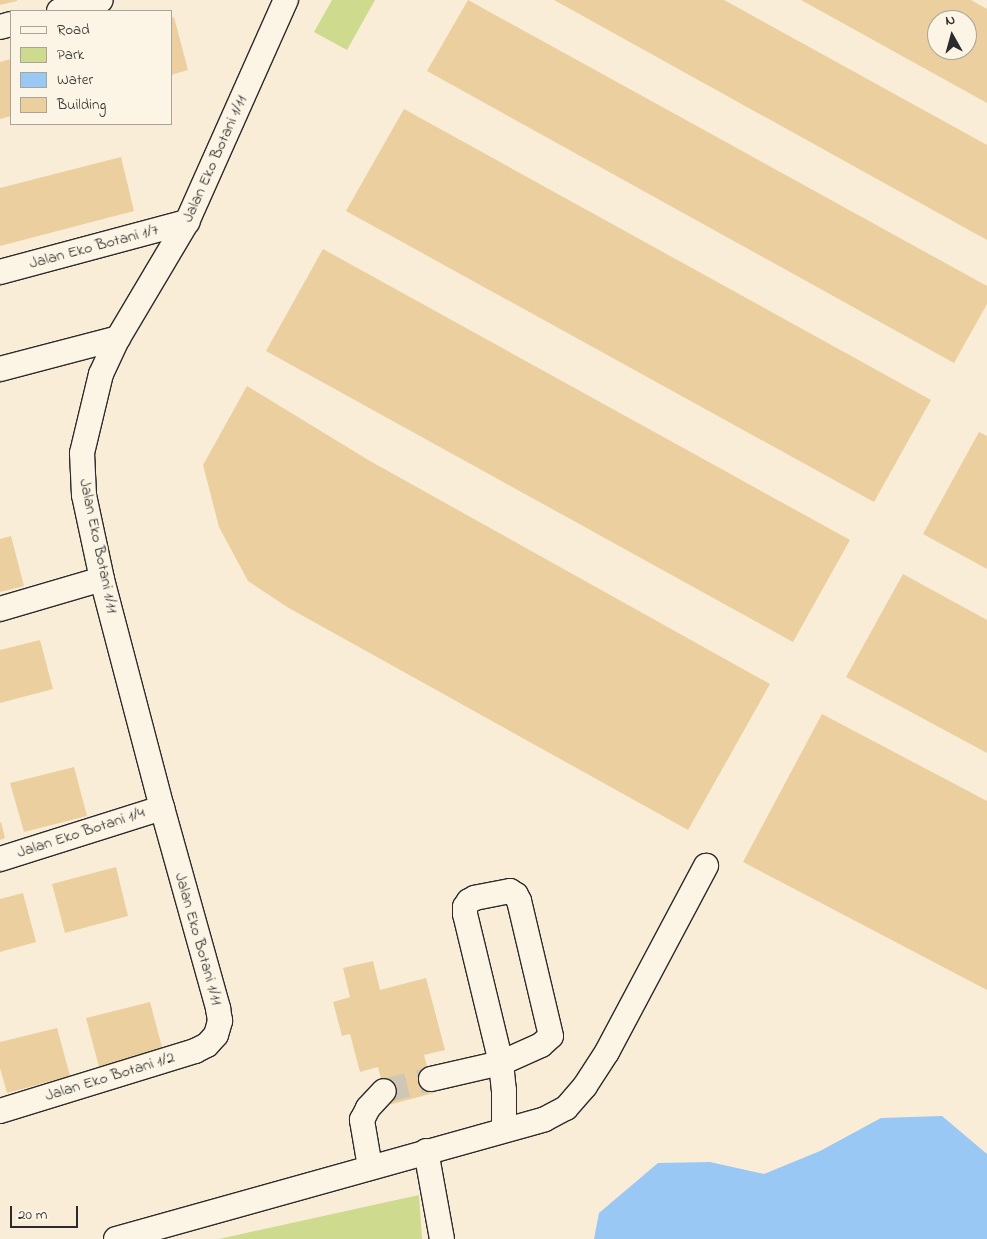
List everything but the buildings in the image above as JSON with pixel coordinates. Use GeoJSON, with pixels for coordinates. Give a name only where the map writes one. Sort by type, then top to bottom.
{"type":"FeatureCollection","features":[{"type":"Feature","properties":{"kind":"street"},"geometry":{"type":"LineString","coordinates":[[63,10],[101,0]]}},
{"type":"Feature","properties":{"kind":"street","name":"Jalan Eko Botani 1/11"},"geometry":{"type":"LineString","coordinates":[[216,1035],[220,1021],[218,1008],[162,808],[102,579],[84,495],[82,452],[101,374],[118,338],[187,222],[286,0]]}},
{"type":"Feature","properties":{"kind":"street","name":"Jalan Eko Botani 1/7"},"geometry":{"type":"LineString","coordinates":[[0,272],[187,222]]}},
{"type":"Feature","properties":{"kind":"street"},"geometry":{"type":"LineString","coordinates":[[0,369],[118,338]]}},
{"type":"Feature","properties":{"kind":"street"},"geometry":{"type":"LineString","coordinates":[[0,609],[102,579]]}},
{"type":"Feature","properties":{"kind":"street","name":"Jalan Eko Botani 1/4"},"geometry":{"type":"LineString","coordinates":[[0,859],[162,808]]}},
{"type":"Feature","properties":{"kind":"street"},"geometry":{"type":"LineString","coordinates":[[116,1239],[426,1150],[504,1130],[552,1115],[566,1108],[585,1086],[608,1052],[706,866]]}},
{"type":"Feature","properties":{"kind":"street"},"geometry":{"type":"LineString","coordinates":[[431,1079],[501,1063],[541,1045],[550,1036],[519,901],[516,895],[510,891],[475,898],[469,901],[465,907],[501,1063],[504,1090],[504,1130]]}},
{"type":"Feature","properties":{"kind":"street","name":"Jalan Eko Botani 1/2"},"geometry":{"type":"LineString","coordinates":[[0,1111],[195,1051],[207,1045],[216,1035]]}},
{"type":"Feature","properties":{"kind":"street"},"geometry":{"type":"LineString","coordinates":[[370,1167],[362,1120],[368,1108],[384,1091]]}},
{"type":"Feature","properties":{"kind":"street"},"geometry":{"type":"LineString","coordinates":[[426,1150],[442,1239]]}},
{"type":"Feature","properties":{"kind":"green space"},"geometry":{"type":"Polygon","coordinates":[[[332,0],[375,0],[347,50],[314,32],[332,0]]]}},
{"type":"Feature","properties":{"kind":"green space"},"geometry":{"type":"Polygon","coordinates":[[[419,1195],[422,1239],[219,1239],[419,1195]]]}},
{"type":"Feature","properties":{"kind":"water"},"geometry":{"type":"Polygon","coordinates":[[[942,1116],[987,1154],[987,1239],[594,1239],[599,1213],[658,1163],[710,1162],[764,1174],[820,1151],[881,1118],[942,1116]]]}},
{"type":"Feature","properties":{"kind":"tunnel"},"geometry":{"type":"LineString","coordinates":[[384,1091],[431,1079]]}}]}
